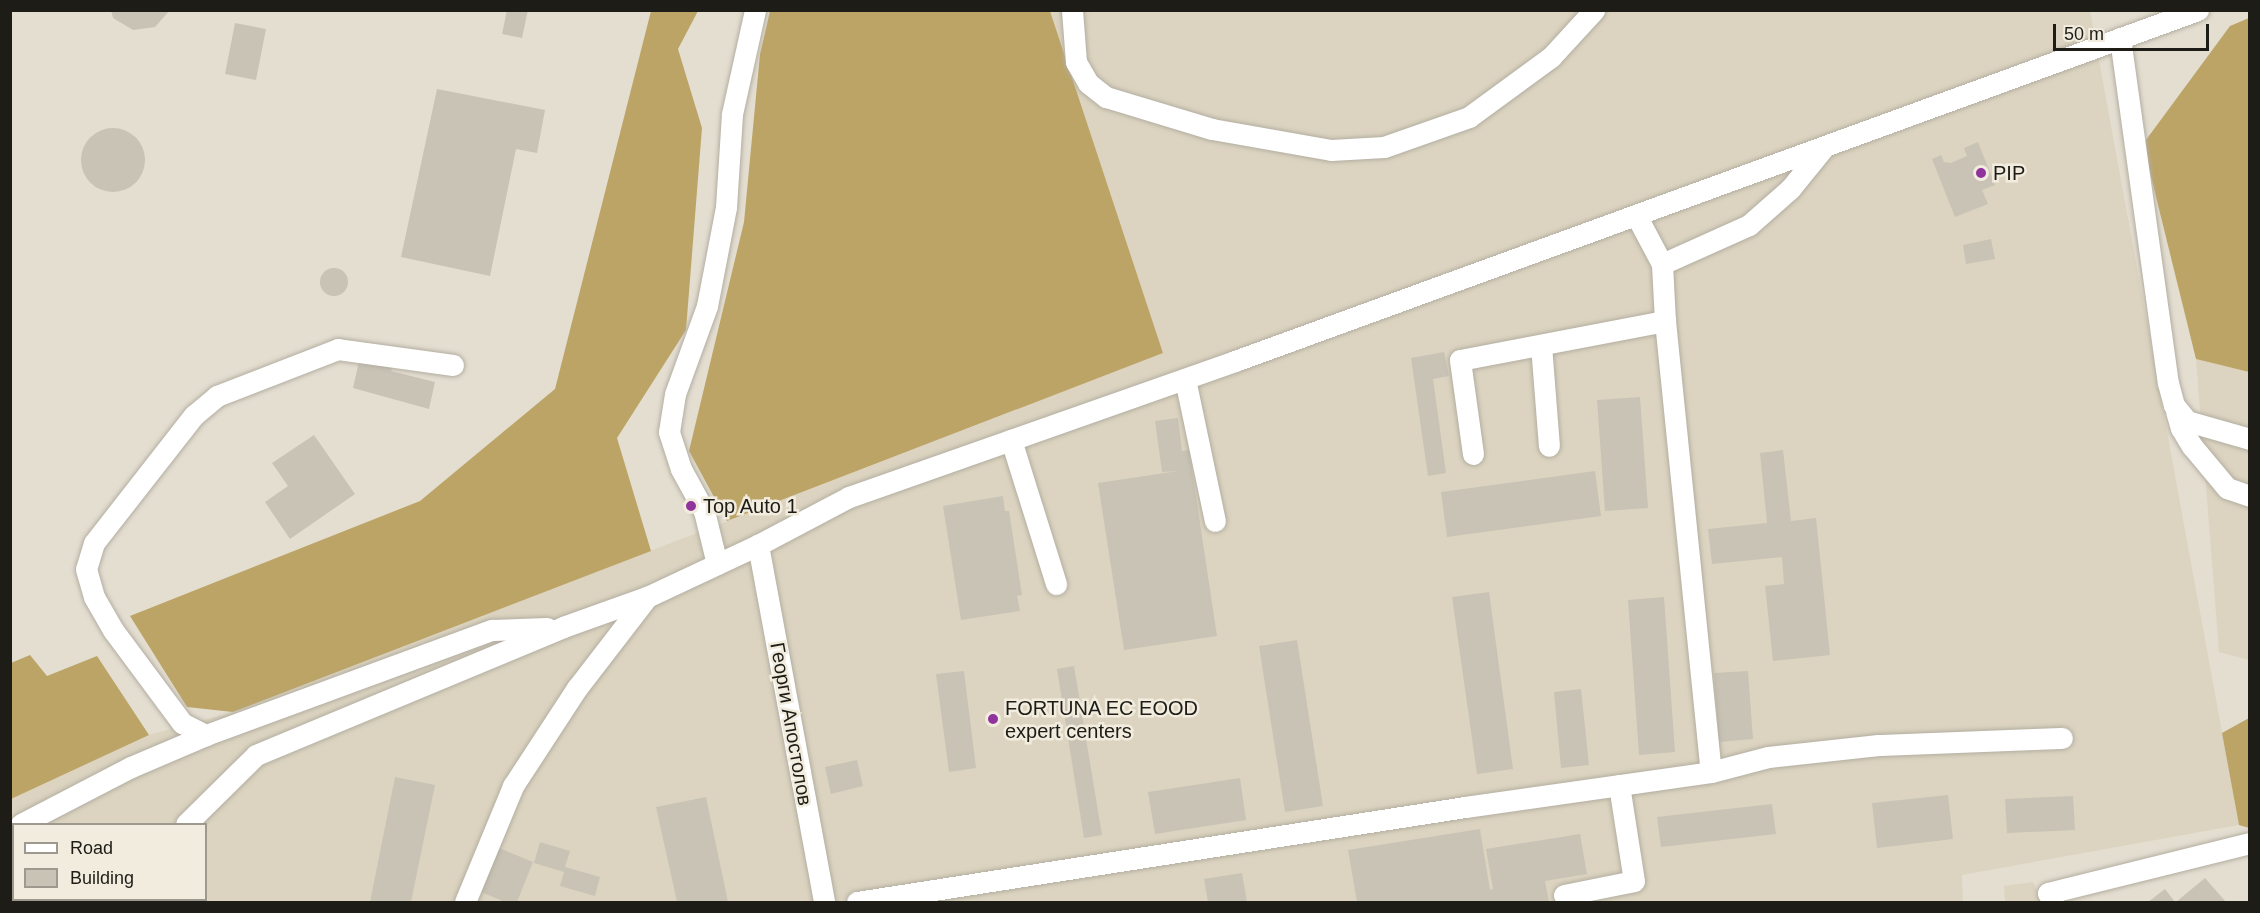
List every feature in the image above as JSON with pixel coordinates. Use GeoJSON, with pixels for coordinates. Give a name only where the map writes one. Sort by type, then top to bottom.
{"type":"FeatureCollection","features":[{"type":"Feature","properties":{"kind":"street"},"geometry":{"type":"LineString","coordinates":[[717,564],[704,511],[681,469],[669,432],[675,394],[707,306],[726,207],[732,114],[755,10]]}},
{"type":"Feature","properties":{"kind":"street"},"geometry":{"type":"LineString","coordinates":[[1072,10],[1076,62],[1088,83],[1106,97],[1212,129],[1331,150],[1384,147],[1469,117],[1551,57],[1594,10]]}},
{"type":"Feature","properties":{"kind":"street"},"geometry":{"type":"LineString","coordinates":[[188,823],[256,755],[563,627],[646,597],[758,545],[849,497],[1185,379],[2198,10]]}},
{"type":"Feature","properties":{"kind":"street"},"geometry":{"type":"LineString","coordinates":[[2120,38],[2168,383],[2174,405],[2181,428],[2192,446],[2227,488],[2250,496]]}},
{"type":"Feature","properties":{"kind":"street"},"geometry":{"type":"LineString","coordinates":[[1662,264],[1749,225],[1790,189],[1824,146]]}},
{"type":"Feature","properties":{"kind":"street"},"geometry":{"type":"LineString","coordinates":[[1636,215],[1662,264],[1665,321],[1711,772]]}},
{"type":"Feature","properties":{"kind":"street"},"geometry":{"type":"LineString","coordinates":[[1473,453],[1460,360],[1665,321]]}},
{"type":"Feature","properties":{"kind":"street"},"geometry":{"type":"LineString","coordinates":[[1541,345],[1549,446]]}},
{"type":"Feature","properties":{"kind":"street"},"geometry":{"type":"LineString","coordinates":[[206,735],[182,723],[113,630],[94,597],[86,569],[94,543],[194,415],[217,396],[338,350],[453,365]]}},
{"type":"Feature","properties":{"kind":"street"},"geometry":{"type":"LineString","coordinates":[[1185,379],[1215,521]]}},
{"type":"Feature","properties":{"kind":"street"},"geometry":{"type":"LineString","coordinates":[[2174,405],[2187,420],[2250,439]]}},
{"type":"Feature","properties":{"kind":"street"},"geometry":{"type":"LineString","coordinates":[[1011,440],[1056,584]]}},
{"type":"Feature","properties":{"kind":"street","name":"Георги Апостолов"},"geometry":{"type":"LineString","coordinates":[[758,545],[824,903]]}},
{"type":"Feature","properties":{"kind":"street"},"geometry":{"type":"LineString","coordinates":[[465,903],[513,786],[577,688],[646,597]]}},
{"type":"Feature","properties":{"kind":"street"},"geometry":{"type":"LineString","coordinates":[[25,823],[131,767],[206,735],[492,630],[563,627]]}},
{"type":"Feature","properties":{"kind":"street"},"geometry":{"type":"LineString","coordinates":[[857,903],[1711,772],[1768,757],[1878,745],[2062,738]]}},
{"type":"Feature","properties":{"kind":"street"},"geometry":{"type":"LineString","coordinates":[[1564,895],[1634,881],[1620,785]]}},
{"type":"Feature","properties":{"kind":"street"},"geometry":{"type":"LineString","coordinates":[[2052,903],[2048,893],[2164,862],[2250,843]]}},
{"type":"Feature","properties":{"kind":"shaded area"},"geometry":{"type":"Polygon","coordinates":[[[651,11],[698,11],[678,49],[702,128],[686,330],[617,438],[651,551],[233,712],[187,707],[130,616],[420,501],[555,389],[651,11]]]}},
{"type":"Feature","properties":{"kind":"shaded area"},"geometry":{"type":"Polygon","coordinates":[[[770,11],[1050,11],[1163,353],[727,521],[689,451],[744,222],[760,54],[770,11]]]}},
{"type":"Feature","properties":{"kind":"shaded area"},"geometry":{"type":"Polygon","coordinates":[[[1050,11],[2090,11],[2239,825],[1962,875],[1963,902],[11,902],[11,799],[149,735],[233,712],[1163,353],[1050,11]]]}},
{"type":"Feature","properties":{"kind":"shaded area"},"geometry":{"type":"Polygon","coordinates":[[[2249,18],[2249,372],[2196,359],[2143,144],[2230,26],[2249,18]]]}},
{"type":"Feature","properties":{"kind":"shaded area"},"geometry":{"type":"Polygon","coordinates":[[[2196,359],[2249,372],[2249,660],[2219,652],[2196,359]]]}},
{"type":"Feature","properties":{"kind":"shaded area"},"geometry":{"type":"Polygon","coordinates":[[[30,655],[47,676],[97,656],[149,735],[11,799],[11,663],[30,655]]]}},
{"type":"Feature","properties":{"kind":"shaded area"},"geometry":{"type":"Polygon","coordinates":[[[2249,718],[2249,828],[2239,825],[2222,733],[2249,718]]]}},
{"type":"Feature","properties":{"kind":"shaded area"},"geometry":{"type":"Polygon","coordinates":[[[2033,882],[2042,902],[2005,902],[2004,886],[2033,882]]]}},
{"type":"Feature","properties":{"kind":"building"},"geometry":{"type":"Polygon","coordinates":[[[111,10],[170,10],[155,27],[133,30],[113,18],[111,10]]]}},
{"type":"Feature","properties":{"kind":"building"},"geometry":{"type":"Polygon","coordinates":[[[507,10],[528,10],[522,38],[502,34],[507,10]]]}},
{"type":"Feature","properties":{"kind":"building"},"geometry":{"type":"Polygon","coordinates":[[[235,23],[266,29],[256,80],[225,74],[235,23]]]}},
{"type":"Feature","properties":{"kind":"building"},"geometry":{"type":"Polygon","coordinates":[[[437,89],[545,110],[537,153],[516,149],[490,276],[401,257],[437,89]]]}},
{"type":"Feature","properties":{"kind":"building"},"geometry":{"type":"Polygon","coordinates":[[[113,128],[131,134],[139,142],[145,160],[139,178],[131,186],[113,192],[95,186],[87,178],[81,160],[87,142],[95,134],[113,128]]]}},
{"type":"Feature","properties":{"kind":"building"},"geometry":{"type":"Polygon","coordinates":[[[1978,142],[1995,185],[1982,190],[1988,204],[1955,217],[1932,159],[1941,155],[1944,162],[1951,163],[1967,156],[1964,148],[1978,142]]]}},
{"type":"Feature","properties":{"kind":"building"},"geometry":{"type":"Polygon","coordinates":[[[1991,239],[1995,259],[1966,264],[1963,245],[1991,239]]]}},
{"type":"Feature","properties":{"kind":"building"},"geometry":{"type":"Polygon","coordinates":[[[334,268],[344,272],[348,282],[344,292],[334,296],[324,292],[320,282],[324,272],[334,268]]]}},
{"type":"Feature","properties":{"kind":"building"},"geometry":{"type":"Polygon","coordinates":[[[1444,352],[1449,376],[1433,379],[1446,473],[1428,476],[1411,358],[1444,352]]]}},
{"type":"Feature","properties":{"kind":"building"},"geometry":{"type":"Polygon","coordinates":[[[360,357],[393,365],[391,371],[435,382],[429,409],[353,388],[360,357]]]}},
{"type":"Feature","properties":{"kind":"building"},"geometry":{"type":"Polygon","coordinates":[[[1640,397],[1648,508],[1605,511],[1597,400],[1640,397]]]}},
{"type":"Feature","properties":{"kind":"building"},"geometry":{"type":"Polygon","coordinates":[[[1178,418],[1182,451],[1189,450],[1217,636],[1124,650],[1098,483],[1178,471],[1162,472],[1155,421],[1178,418]]]}},
{"type":"Feature","properties":{"kind":"building"},"geometry":{"type":"Polygon","coordinates":[[[314,435],[355,494],[290,539],[265,502],[288,486],[272,463],[314,435]]]}},
{"type":"Feature","properties":{"kind":"building"},"geometry":{"type":"Polygon","coordinates":[[[1783,450],[1791,521],[1816,518],[1830,655],[1773,661],[1765,586],[1784,584],[1782,557],[1712,564],[1708,529],[1767,523],[1760,453],[1783,450]]]}},
{"type":"Feature","properties":{"kind":"building"},"geometry":{"type":"Polygon","coordinates":[[[1595,471],[1601,516],[1447,537],[1441,492],[1595,471]]]}},
{"type":"Feature","properties":{"kind":"building"},"geometry":{"type":"Polygon","coordinates":[[[1003,496],[1005,511],[1009,511],[1022,595],[1017,596],[1020,611],[961,620],[943,506],[1003,496]]]}},
{"type":"Feature","properties":{"kind":"building"},"geometry":{"type":"Polygon","coordinates":[[[1489,592],[1513,769],[1477,774],[1452,597],[1489,592]]]}},
{"type":"Feature","properties":{"kind":"building"},"geometry":{"type":"Polygon","coordinates":[[[1664,597],[1675,752],[1639,755],[1628,600],[1664,597]]]}},
{"type":"Feature","properties":{"kind":"building"},"geometry":{"type":"Polygon","coordinates":[[[1297,640],[1323,806],[1285,812],[1259,646],[1297,640]]]}},
{"type":"Feature","properties":{"kind":"building"},"geometry":{"type":"Polygon","coordinates":[[[1074,666],[1102,835],[1084,838],[1057,669],[1074,666]]]}},
{"type":"Feature","properties":{"kind":"building"},"geometry":{"type":"Polygon","coordinates":[[[964,671],[976,768],[949,772],[936,674],[964,671]]]}},
{"type":"Feature","properties":{"kind":"building"},"geometry":{"type":"Polygon","coordinates":[[[1748,671],[1753,739],[1719,742],[1714,673],[1748,671]]]}},
{"type":"Feature","properties":{"kind":"building"},"geometry":{"type":"Polygon","coordinates":[[[1581,689],[1589,765],[1561,768],[1554,692],[1581,689]]]}},
{"type":"Feature","properties":{"kind":"building"},"geometry":{"type":"Polygon","coordinates":[[[857,760],[863,786],[831,794],[825,767],[857,760]]]}},
{"type":"Feature","properties":{"kind":"building"},"geometry":{"type":"Polygon","coordinates":[[[395,777],[435,785],[411,902],[370,902],[395,777]]]}},
{"type":"Feature","properties":{"kind":"building"},"geometry":{"type":"Polygon","coordinates":[[[1240,778],[1246,820],[1155,834],[1148,792],[1240,778]]]}},
{"type":"Feature","properties":{"kind":"building"},"geometry":{"type":"Polygon","coordinates":[[[1948,795],[1953,839],[1877,848],[1872,803],[1948,795]]]}},
{"type":"Feature","properties":{"kind":"building"},"geometry":{"type":"Polygon","coordinates":[[[2073,796],[2075,830],[2007,833],[2005,799],[2073,796]]]}},
{"type":"Feature","properties":{"kind":"building"},"geometry":{"type":"Polygon","coordinates":[[[706,797],[728,902],[677,902],[656,807],[706,797]]]}},
{"type":"Feature","properties":{"kind":"building"},"geometry":{"type":"Polygon","coordinates":[[[1772,804],[1776,834],[1661,847],[1657,817],[1772,804]]]}},
{"type":"Feature","properties":{"kind":"building"},"geometry":{"type":"Polygon","coordinates":[[[1480,829],[1490,890],[1493,889],[1486,849],[1580,834],[1587,874],[1545,881],[1549,902],[1357,902],[1348,850],[1480,829]]]}},
{"type":"Feature","properties":{"kind":"building"},"geometry":{"type":"Polygon","coordinates":[[[540,842],[570,851],[565,867],[600,877],[595,896],[560,886],[564,872],[534,863],[540,842]]]}},
{"type":"Feature","properties":{"kind":"building"},"geometry":{"type":"Polygon","coordinates":[[[499,848],[533,862],[517,902],[505,902],[481,892],[499,848]]]}},
{"type":"Feature","properties":{"kind":"building"},"geometry":{"type":"Polygon","coordinates":[[[1242,873],[1247,902],[1208,902],[1204,879],[1242,873]]]}},
{"type":"Feature","properties":{"kind":"building"},"geometry":{"type":"Polygon","coordinates":[[[2205,878],[2226,902],[2176,902],[2205,878]]]}},
{"type":"Feature","properties":{"kind":"building"},"geometry":{"type":"Polygon","coordinates":[[[2165,889],[2175,902],[2148,902],[2165,889]]]}},
{"type":"Feature","properties":{"kind":"place","name":"PIP"},"geometry":{"type":"Point","coordinates":[1981,173]}},
{"type":"Feature","properties":{"kind":"place","name":"Top Auto 1"},"geometry":{"type":"Point","coordinates":[691,506]}},
{"type":"Feature","properties":{"kind":"place","name":"FORTUNA EC EOOD expert centers"},"geometry":{"type":"Point","coordinates":[993,719]}}]}
